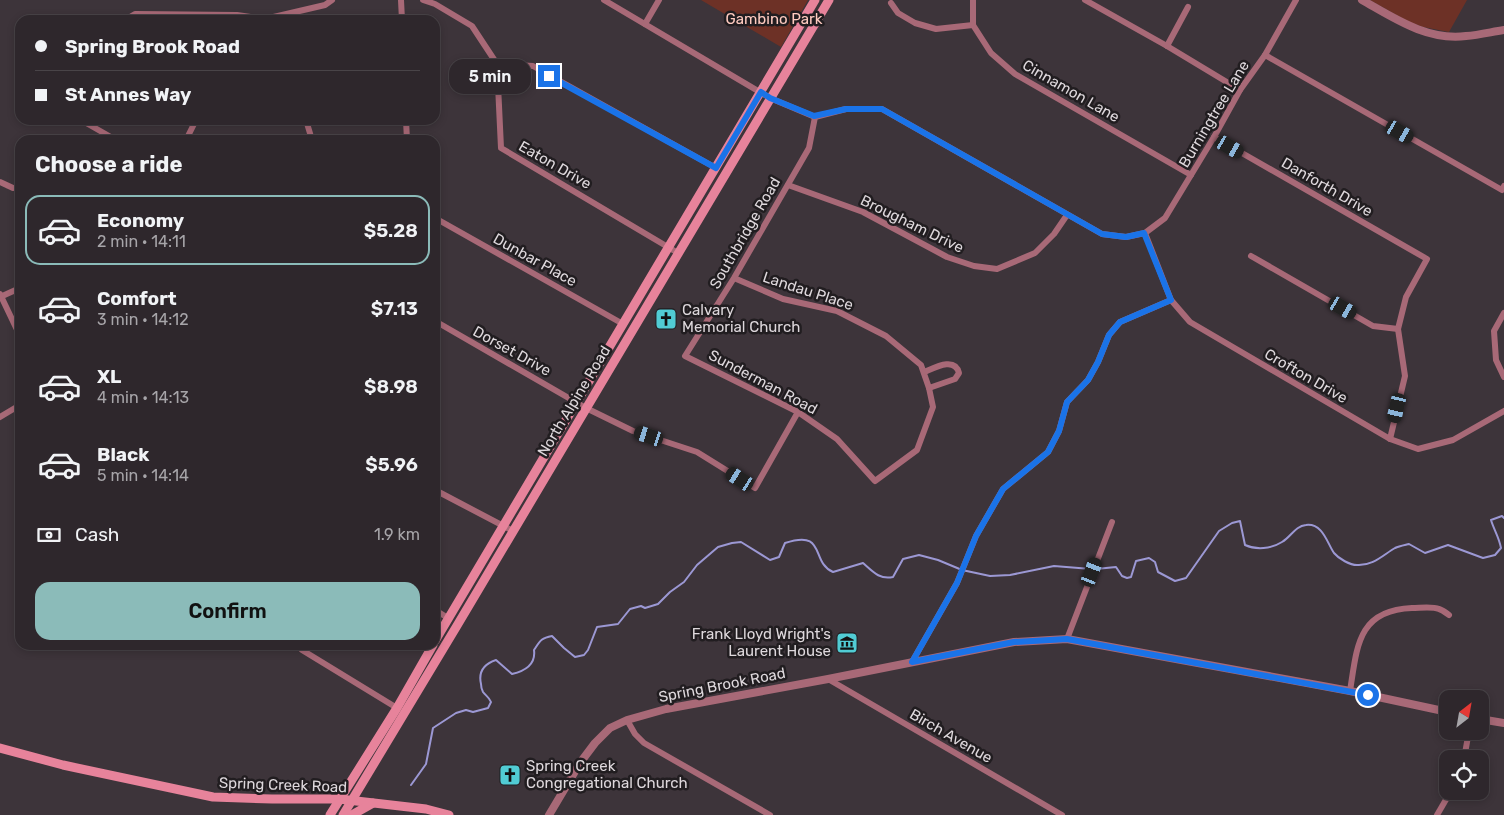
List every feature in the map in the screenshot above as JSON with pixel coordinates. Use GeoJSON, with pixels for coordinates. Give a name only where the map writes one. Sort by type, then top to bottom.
{"type":"FeatureCollection","features":[{"type":"Feature","properties":{"kind":"main road","name":"North Alpine Road"},"geometry":{"type":"LineString","coordinates":[[440,632],[815,0]]}},
{"type":"Feature","properties":{"kind":"main road","name":"North Alpine Road"},"geometry":{"type":"LineString","coordinates":[[343,815],[829,0]]}},
{"type":"Feature","properties":{"kind":"main road"},"geometry":{"type":"LineString","coordinates":[[330,815],[397,708],[430,650]]}},
{"type":"Feature","properties":{"kind":"main road","name":"Spring Creek Road"},"geometry":{"type":"LineString","coordinates":[[0,748],[63,765],[213,797],[272,800],[339,799],[426,809],[449,815]]}},
{"type":"Feature","properties":{"kind":"main road"},"geometry":{"type":"LineString","coordinates":[[352,815],[374,802]]}},
{"type":"Feature","properties":{"kind":"street"},"geometry":{"type":"LineString","coordinates":[[280,15],[325,5],[332,0]]}},
{"type":"Feature","properties":{"kind":"street"},"geometry":{"type":"LineString","coordinates":[[401,0],[402,15]]}},
{"type":"Feature","properties":{"kind":"street"},"geometry":{"type":"LineString","coordinates":[[423,0],[435,4],[472,26],[497,64],[533,66],[716,168]]}},
{"type":"Feature","properties":{"kind":"street"},"geometry":{"type":"LineString","coordinates":[[604,0],[770,98],[814,116],[846,109],[882,109],[1102,234],[1126,237],[1144,233]]}},
{"type":"Feature","properties":{"kind":"street"},"geometry":{"type":"LineString","coordinates":[[645,24],[659,0]]}},
{"type":"Feature","properties":{"kind":"street"},"geometry":{"type":"LineString","coordinates":[[891,3],[898,12],[909,20],[936,29],[973,25],[973,0]]}},
{"type":"Feature","properties":{"kind":"street"},"geometry":{"type":"LineString","coordinates":[[1085,0],[1240,90]]}},
{"type":"Feature","properties":{"kind":"street","name":"Burningtree Lane"},"geometry":{"type":"LineString","coordinates":[[1144,233],[1165,218],[1240,90],[1265,55],[1296,0]]}},
{"type":"Feature","properties":{"kind":"street"},"geometry":{"type":"LineString","coordinates":[[1362,0],[1403,23],[1441,36],[1465,37],[1504,30]]}},
{"type":"Feature","properties":{"kind":"street"},"geometry":{"type":"LineString","coordinates":[[1167,46],[1188,7]]}},
{"type":"Feature","properties":{"kind":"street"},"geometry":{"type":"LineString","coordinates":[[295,11],[295,15]]}},
{"type":"Feature","properties":{"kind":"street"},"geometry":{"type":"LineString","coordinates":[[133,15],[237,15]]}},
{"type":"Feature","properties":{"kind":"street","name":"Cinnamon Lane"},"geometry":{"type":"LineString","coordinates":[[973,25],[990,53],[1015,74],[1191,175]]}},
{"type":"Feature","properties":{"kind":"street"},"geometry":{"type":"LineString","coordinates":[[1265,55],[1503,188]]}},
{"type":"Feature","properties":{"kind":"street","name":"Eaton Drive"},"geometry":{"type":"LineString","coordinates":[[497,64],[501,148],[678,252]]}},
{"type":"Feature","properties":{"kind":"street","name":"Southbridge Road"},"geometry":{"type":"LineString","coordinates":[[685,356],[734,278],[809,148],[814,116]]}},
{"type":"Feature","properties":{"kind":"street"},"geometry":{"type":"LineString","coordinates":[[90,125],[107,135]]}},
{"type":"Feature","properties":{"kind":"street","name":"Danforth Drive"},"geometry":{"type":"LineString","coordinates":[[1214,137],[1427,259],[1406,297],[1398,329]]}},
{"type":"Feature","properties":{"kind":"street"},"geometry":{"type":"LineString","coordinates":[[0,182],[13,188]]}},
{"type":"Feature","properties":{"kind":"street","name":"Brougham Drive"},"geometry":{"type":"LineString","coordinates":[[788,185],[863,212],[947,256],[974,266],[997,269],[1035,253],[1054,234],[1067,215]]}},
{"type":"Feature","properties":{"kind":"street","name":"Dunbar Place"},"geometry":{"type":"LineString","coordinates":[[440,221],[623,324]]}},
{"type":"Feature","properties":{"kind":"street","name":"Crofton Drive"},"geometry":{"type":"LineString","coordinates":[[1144,233],[1171,300],[1190,322],[1390,439],[1418,449],[1436,445],[1453,440],[1504,411]]}},
{"type":"Feature","properties":{"kind":"street"},"geometry":{"type":"LineString","coordinates":[[1250,256],[1374,326],[1398,329],[1405,376],[1390,439]]}},
{"type":"Feature","properties":{"kind":"street","name":"Landau Place"},"geometry":{"type":"LineString","coordinates":[[734,278],[783,299],[837,311],[886,336],[922,365]]}},
{"type":"Feature","properties":{"kind":"street"},"geometry":{"type":"LineString","coordinates":[[15,290],[0,296],[15,326]]}},
{"type":"Feature","properties":{"kind":"street"},"geometry":{"type":"LineString","coordinates":[[912,662],[957,583],[976,536],[1003,489],[1048,452],[1059,431],[1067,402],[1088,380],[1109,335],[1120,322],[1171,300]]}},
{"type":"Feature","properties":{"kind":"street"},"geometry":{"type":"LineString","coordinates":[[1504,313],[1494,331],[1496,360],[1504,377]]}},
{"type":"Feature","properties":{"kind":"street","name":"Dorset Drive"},"geometry":{"type":"LineString","coordinates":[[440,324],[577,401],[586,408],[633,431],[697,452],[754,488],[798,412]]}},
{"type":"Feature","properties":{"kind":"street","name":"Sunderman Road"},"geometry":{"type":"LineString","coordinates":[[685,356],[798,412],[838,440],[875,481],[917,450],[933,407],[922,365]]}},
{"type":"Feature","properties":{"kind":"street"},"geometry":{"type":"LineString","coordinates":[[924,372],[946,364],[954,364],[958,369],[959,373],[955,379],[929,388]]}},
{"type":"Feature","properties":{"kind":"street"},"geometry":{"type":"LineString","coordinates":[[0,417],[15,408]]}},
{"type":"Feature","properties":{"kind":"street"},"geometry":{"type":"LineString","coordinates":[[440,493],[513,531]]}},
{"type":"Feature","properties":{"kind":"street"},"geometry":{"type":"LineString","coordinates":[[1067,639],[1112,522]]}},
{"type":"Feature","properties":{"kind":"street"},"geometry":{"type":"LineString","coordinates":[[1350,691],[1357,650],[1369,624],[1381,615],[1399,609],[1439,609],[1449,615]]}},
{"type":"Feature","properties":{"kind":"street"},"geometry":{"type":"LineString","coordinates":[[440,613],[448,618]]}},
{"type":"Feature","properties":{"kind":"street","name":"Spring Brook Road"},"geometry":{"type":"LineString","coordinates":[[550,815],[580,763],[594,743],[610,728],[628,720],[666,709],[1014,642],[1067,639],[1350,691],[1439,710]]}},
{"type":"Feature","properties":{"kind":"street"},"geometry":{"type":"LineString","coordinates":[[302,650],[397,708]]}},
{"type":"Feature","properties":{"kind":"street","name":"Birch Avenue"},"geometry":{"type":"LineString","coordinates":[[828,679],[1062,815]]}},
{"type":"Feature","properties":{"kind":"street"},"geometry":{"type":"LineString","coordinates":[[628,720],[635,734],[644,743],[770,815]]}},
{"type":"Feature","properties":{"kind":"street"},"geometry":{"type":"LineString","coordinates":[[1489,720],[1504,723]]}},
{"type":"Feature","properties":{"kind":"street"},"geometry":{"type":"LineString","coordinates":[[1440,814],[1446,800]]}},
{"type":"Feature","properties":{"kind":"green space","name":"Gambino Park"},"geometry":{"type":"Polygon","coordinates":[[[701,0],[808,0],[781,47],[701,0]]]}},
{"type":"Feature","properties":{"kind":"green space"},"geometry":{"type":"Polygon","coordinates":[[[1370,0],[1467,0],[1449,32],[1423,27],[1407,21],[1370,0]]]}},
{"type":"Feature","properties":{"kind":"waterway"},"geometry":{"type":"LineString","coordinates":[[1096,569],[1116,567],[1122,576],[1127,578],[1131,577],[1136,561],[1149,558],[1155,562],[1158,572],[1175,581],[1186,578],[1219,531],[1232,523],[1240,521],[1245,545],[1259,548],[1278,544],[1299,527],[1312,525],[1324,534],[1336,555],[1354,565],[1368,564],[1395,548],[1409,544],[1425,553],[1448,545],[1483,558],[1495,555],[1501,548],[1491,520],[1502,516],[1504,518]]}},
{"type":"Feature","properties":{"kind":"waterway"},"geometry":{"type":"LineString","coordinates":[[411,785],[426,764],[433,728],[456,713],[466,710],[473,712],[488,708],[491,702],[483,692],[480,679],[481,672],[488,664],[496,660],[512,674],[521,671],[529,666],[533,660],[534,650],[539,642],[552,636],[575,657],[584,655],[588,650],[597,627],[618,624],[630,609],[641,606],[645,608],[658,604],[684,582],[697,565],[718,547],[741,542],[770,560],[779,557],[785,543],[807,540],[813,543],[826,567],[833,572],[863,563],[877,574],[888,578],[893,577],[903,559],[919,555],[938,560],[962,570],[990,576],[1010,575],[1054,566],[1091,569]]}},
{"type":"Feature","properties":{"kind":"place","name":"Calvary Memorial Church"},"geometry":{"type":"Point","coordinates":[666,319]}},
{"type":"Feature","properties":{"kind":"place","name":"Frank Lloyd Wright's Laurent House"},"geometry":{"type":"Point","coordinates":[847,643]}},
{"type":"Feature","properties":{"kind":"place","name":"Spring Creek Congregational Church"},"geometry":{"type":"Point","coordinates":[510,775]}},
{"type":"Feature","properties":{"kind":"route"},"geometry":{"type":"LineString","coordinates":[[549,76],[716,168],[761,92],[770,98],[814,116],[846,109],[882,109],[1102,234],[1126,237],[1144,233],[1171,300],[1120,322],[1109,335],[1088,380],[1067,402],[1059,431],[1048,452],[1003,489],[976,536],[957,583],[912,662],[1014,642],[1067,639],[1368,695]]}}]}
